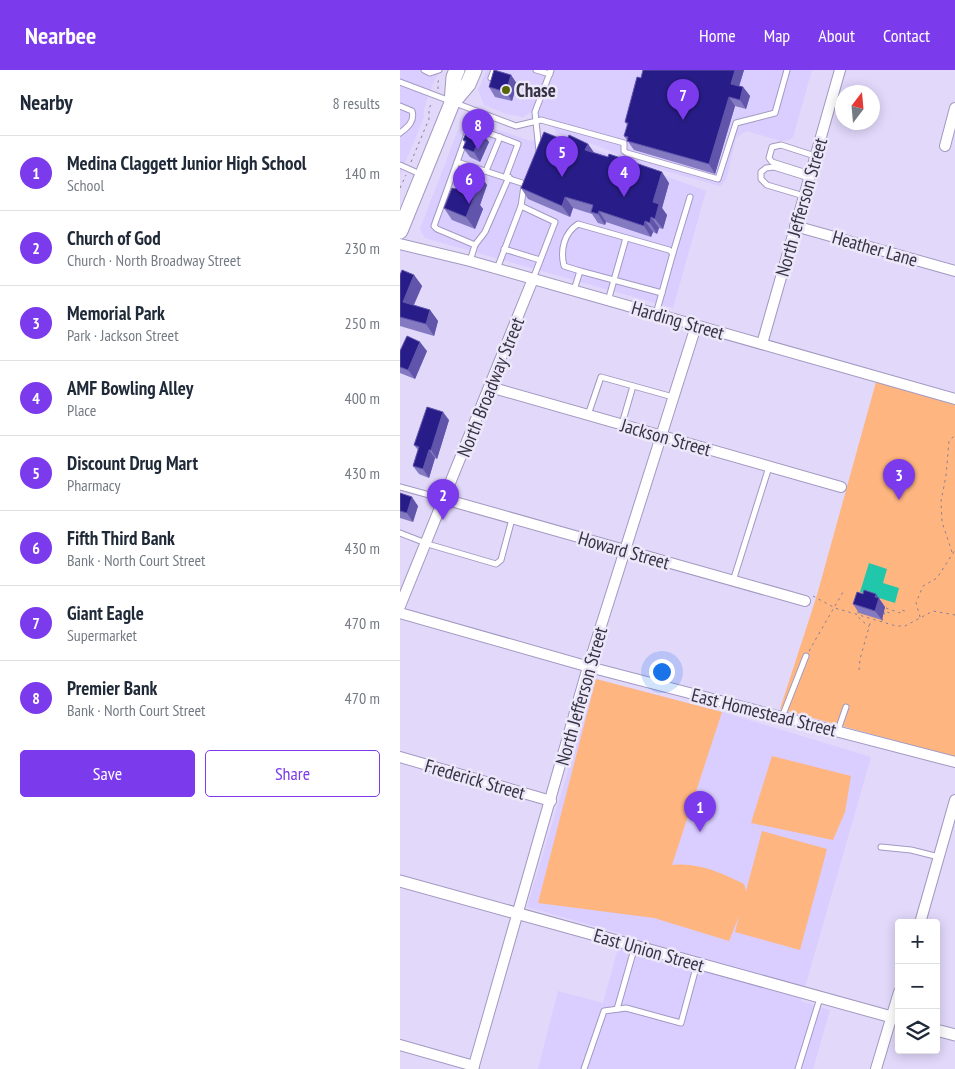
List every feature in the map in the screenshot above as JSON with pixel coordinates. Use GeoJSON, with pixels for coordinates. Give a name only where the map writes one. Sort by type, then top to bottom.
{"type":"FeatureCollection","features":[{"type":"Feature","properties":{"kind":"main road"},"geometry":{"type":"LineString","coordinates":[[400,231],[452,103],[454,78],[457,70]]}},
{"type":"Feature","properties":{"kind":"main road"},"geometry":{"type":"LineString","coordinates":[[452,103],[468,84],[474,70]]}},
{"type":"Feature","properties":{"kind":"street","name":"North Jefferson Street"},"geometry":{"type":"LineString","coordinates":[[762,344],[840,70]]}},
{"type":"Feature","properties":{"kind":"street"},"geometry":{"type":"LineString","coordinates":[[945,146],[955,108]]}},
{"type":"Feature","properties":{"kind":"street","name":"Heather Lane"},"geometry":{"type":"LineString","coordinates":[[796,226],[955,271]]}},
{"type":"Feature","properties":{"kind":"street","name":"Harding Street"},"geometry":{"type":"LineString","coordinates":[[400,244],[470,261],[955,400]]}},
{"type":"Feature","properties":{"kind":"street","name":"North Broadway Street"},"geometry":{"type":"LineString","coordinates":[[400,606],[533,279]]}},
{"type":"Feature","properties":{"kind":"street","name":"North Jefferson Street"},"geometry":{"type":"LineString","coordinates":[[473,1068],[588,666],[696,326]]}},
{"type":"Feature","properties":{"kind":"street","name":"Jackson Street"},"geometry":{"type":"LineString","coordinates":[[490,387],[841,487]]}},
{"type":"Feature","properties":{"kind":"street","name":"Howard Street"},"geometry":{"type":"LineString","coordinates":[[444,499],[805,601]]}},
{"type":"Feature","properties":{"kind":"street","name":"East Homestead Street"},"geometry":{"type":"LineString","coordinates":[[400,613],[588,666],[782,717],[787,716],[955,762]]}},
{"type":"Feature","properties":{"kind":"street","name":"Frederick Street"},"geometry":{"type":"LineString","coordinates":[[400,757],[550,801]]}},
{"type":"Feature","properties":{"kind":"street"},"geometry":{"type":"LineString","coordinates":[[921,919],[955,800]]}},
{"type":"Feature","properties":{"kind":"street","name":"East Union Street"},"geometry":{"type":"LineString","coordinates":[[400,881],[895,1018]]}},
{"type":"Feature","properties":{"kind":"street"},"geometry":{"type":"LineString","coordinates":[[876,1069],[895,1018]]}},
{"type":"Feature","properties":{"kind":"street"},"geometry":{"type":"LineString","coordinates":[[940,1031],[955,1035]]}},
{"type":"Feature","properties":{"kind":"street"},"geometry":{"type":"LineString","coordinates":[[400,1045],[473,1068]]}},
{"type":"Feature","properties":{"kind":"lane"},"geometry":{"type":"LineString","coordinates":[[424,70],[430,72],[439,70]]}},
{"type":"Feature","properties":{"kind":"lane"},"geometry":{"type":"LineString","coordinates":[[491,78],[494,70]]}},
{"type":"Feature","properties":{"kind":"lane"},"geometry":{"type":"LineString","coordinates":[[535,161],[539,147],[535,112],[551,72],[536,70]]}},
{"type":"Feature","properties":{"kind":"lane"},"geometry":{"type":"LineString","coordinates":[[626,136],[624,151],[627,153],[718,178],[736,123],[775,113],[786,70]]}},
{"type":"Feature","properties":{"kind":"lane"},"geometry":{"type":"LineString","coordinates":[[400,82],[516,126],[541,120],[624,143]]}},
{"type":"Feature","properties":{"kind":"lane"},"geometry":{"type":"LineString","coordinates":[[400,106],[412,111],[413,116],[410,126],[400,133]]}},
{"type":"Feature","properties":{"kind":"lane"},"geometry":{"type":"LineString","coordinates":[[470,261],[475,245],[485,232],[518,147],[516,142],[470,129],[466,134],[434,226],[475,245]]}},
{"type":"Feature","properties":{"kind":"lane"},"geometry":{"type":"LineString","coordinates":[[486,171],[500,137]]}},
{"type":"Feature","properties":{"kind":"lane"},"geometry":{"type":"LineString","coordinates":[[810,176],[772,162],[768,158],[769,152],[772,147],[781,145],[815,156]]}},
{"type":"Feature","properties":{"kind":"lane"},"geometry":{"type":"LineString","coordinates":[[457,162],[525,184]]}},
{"type":"Feature","properties":{"kind":"lane"},"geometry":{"type":"LineString","coordinates":[[400,165],[423,175]]}},
{"type":"Feature","properties":{"kind":"lane"},"geometry":{"type":"LineString","coordinates":[[804,196],[767,184],[761,179],[761,172],[766,168],[774,167],[810,176]]}},
{"type":"Feature","properties":{"kind":"lane"},"geometry":{"type":"LineString","coordinates":[[497,269],[521,206],[528,176]]}},
{"type":"Feature","properties":{"kind":"lane"},"geometry":{"type":"LineString","coordinates":[[656,314],[690,197]]}},
{"type":"Feature","properties":{"kind":"lane"},"geometry":{"type":"LineString","coordinates":[[521,206],[555,222],[533,279]]}},
{"type":"Feature","properties":{"kind":"lane"},"geometry":{"type":"LineString","coordinates":[[662,293],[564,266],[561,255],[569,230],[578,224],[669,250],[673,253]]}},
{"type":"Feature","properties":{"kind":"lane"},"geometry":{"type":"LineString","coordinates":[[608,300],[626,238]]}},
{"type":"Feature","properties":{"kind":"lane"},"geometry":{"type":"LineString","coordinates":[[504,249],[540,260]]}},
{"type":"Feature","properties":{"kind":"lane"},"geometry":{"type":"LineString","coordinates":[[574,291],[580,270]]}},
{"type":"Feature","properties":{"kind":"lane"},"geometry":{"type":"LineString","coordinates":[[588,415],[601,377],[674,398]]}},
{"type":"Feature","properties":{"kind":"lane"},"geometry":{"type":"LineString","coordinates":[[622,424],[633,386]]}},
{"type":"Feature","properties":{"kind":"lane"},"geometry":{"type":"LineString","coordinates":[[733,581],[769,466]]}},
{"type":"Feature","properties":{"kind":"lane"},"geometry":{"type":"LineString","coordinates":[[400,487],[444,499]]}},
{"type":"Feature","properties":{"kind":"lane"},"geometry":{"type":"LineString","coordinates":[[400,533],[426,543],[498,563],[502,558],[512,518]]}},
{"type":"Feature","properties":{"kind":"lane"},"geometry":{"type":"LineString","coordinates":[[782,717],[806,656]]}},
{"type":"Feature","properties":{"kind":"lane"},"geometry":{"type":"LineString","coordinates":[[838,730],[846,707]]}},
{"type":"Feature","properties":{"kind":"lane"},"geometry":{"type":"LineString","coordinates":[[881,847],[911,850],[939,858]]}},
{"type":"Feature","properties":{"kind":"lane"},"geometry":{"type":"LineString","coordinates":[[617,1009],[635,946]]}},
{"type":"Feature","properties":{"kind":"lane"},"geometry":{"type":"LineString","coordinates":[[584,1069],[604,1011],[626,1008],[681,1023],[697,963]]}},
{"type":"Feature","properties":{"kind":"lane"},"geometry":{"type":"LineString","coordinates":[[798,1069],[820,997]]}},
{"type":"Feature","properties":{"kind":"path"},"geometry":{"type":"LineString","coordinates":[[400,188],[429,119],[429,108],[440,85],[438,81],[443,79]]}},
{"type":"Feature","properties":{"kind":"path"},"geometry":{"type":"LineString","coordinates":[[952,552],[942,522],[941,501],[946,476],[948,441],[955,435]]}},
{"type":"Feature","properties":{"kind":"path"},"geometry":{"type":"LineString","coordinates":[[920,618],[916,603],[923,586],[937,578],[955,550]]}},
{"type":"Feature","properties":{"kind":"path"},"geometry":{"type":"LineString","coordinates":[[806,656],[843,592]]}},
{"type":"Feature","properties":{"kind":"path"},"geometry":{"type":"LineString","coordinates":[[859,607],[857,614],[869,628]]}},
{"type":"Feature","properties":{"kind":"path"},"geometry":{"type":"LineString","coordinates":[[886,608],[900,613],[901,610],[905,611],[906,608],[901,607]]}},
{"type":"Feature","properties":{"kind":"path"},"geometry":{"type":"LineString","coordinates":[[882,622],[885,611],[889,613],[890,610]]}},
{"type":"Feature","properties":{"kind":"path"},"geometry":{"type":"LineString","coordinates":[[859,670],[860,659],[872,619]]}},
{"type":"Feature","properties":{"kind":"shaded area"},"geometry":{"type":"Polygon","coordinates":[[[400,70],[441,70],[434,81],[424,108],[424,117],[400,175],[400,70]]]}},
{"type":"Feature","properties":{"kind":"shaded area"},"geometry":{"type":"Polygon","coordinates":[[[487,70],[812,70],[793,137],[789,140],[781,141],[747,131],[743,133],[736,138],[726,180],[720,186],[637,163],[601,147],[556,133],[555,129],[531,112],[523,117],[506,114],[484,105],[478,90],[487,70]]]}},
{"type":"Feature","properties":{"kind":"shaded area"},"geometry":{"type":"Polygon","coordinates":[[[471,121],[531,141],[553,134],[706,191],[673,308],[425,238],[420,229],[458,130],[471,121]]]}},
{"type":"Feature","properties":{"kind":"shaded area"},"geometry":{"type":"Polygon","coordinates":[[[876,382],[955,405],[955,757],[780,709],[817,595],[876,382]]]}},
{"type":"Feature","properties":{"kind":"shaded area"},"geometry":{"type":"Polygon","coordinates":[[[869,563],[887,569],[883,583],[899,588],[895,603],[860,592],[869,563]]]}},
{"type":"Feature","properties":{"kind":"shaded area"},"geometry":{"type":"Polygon","coordinates":[[[596,679],[722,712],[871,757],[801,1001],[830,1010],[813,1069],[538,1069],[558,991],[603,1003],[622,934],[527,907],[596,679]]]}},
{"type":"Feature","properties":{"kind":"shaded area"},"geometry":{"type":"Polygon","coordinates":[[[596,679],[722,712],[672,865],[691,865],[709,869],[744,884],[746,891],[762,831],[827,849],[800,950],[735,932],[739,916],[729,941],[654,918],[538,903],[596,679]]]}},
{"type":"Feature","properties":{"kind":"shaded area"},"geometry":{"type":"Polygon","coordinates":[[[772,756],[851,776],[845,812],[833,840],[751,823],[772,756]]]}},
{"type":"Feature","properties":{"kind":"building"},"geometry":{"type":"Polygon","coordinates":[[[494,70],[511,75],[506,92],[489,87],[494,70]]]}},
{"type":"Feature","properties":{"kind":"building"},"geometry":{"type":"Polygon","coordinates":[[[643,70],[735,70],[731,84],[743,87],[740,100],[729,97],[709,164],[627,141],[628,137],[624,136],[628,123],[625,122],[637,77],[641,78],[643,70]]]}},
{"type":"Feature","properties":{"kind":"building"},"geometry":{"type":"Polygon","coordinates":[[[472,128],[482,132],[474,152],[463,148],[466,141],[463,140],[466,133],[469,134],[472,128]]]}},
{"type":"Feature","properties":{"kind":"building"},"geometry":{"type":"Polygon","coordinates":[[[544,132],[566,141],[569,135],[588,144],[585,150],[608,157],[609,154],[662,172],[653,202],[659,204],[655,219],[651,217],[650,223],[645,221],[644,226],[599,211],[598,214],[591,212],[593,205],[565,197],[562,206],[521,188],[544,132]]]}},
{"type":"Feature","properties":{"kind":"building"},"geometry":{"type":"Polygon","coordinates":[[[466,168],[478,173],[471,196],[474,197],[466,217],[444,208],[452,188],[458,187],[466,168]]]}},
{"type":"Feature","properties":{"kind":"building"},"geometry":{"type":"Polygon","coordinates":[[[402,270],[414,275],[403,302],[430,310],[426,324],[400,317],[400,275],[402,270]]]}},
{"type":"Feature","properties":{"kind":"building"},"geometry":{"type":"Polygon","coordinates":[[[407,336],[420,342],[408,370],[400,367],[400,351],[407,336]]]}},
{"type":"Feature","properties":{"kind":"building"},"geometry":{"type":"Polygon","coordinates":[[[427,407],[443,412],[423,469],[413,466],[419,447],[414,445],[427,407]]]}},
{"type":"Feature","properties":{"kind":"building"},"geometry":{"type":"Polygon","coordinates":[[[400,493],[412,497],[407,513],[400,511],[400,493]]]}},
{"type":"Feature","properties":{"kind":"building"},"geometry":{"type":"Polygon","coordinates":[[[864,590],[876,594],[875,597],[879,598],[875,611],[853,604],[857,592],[863,594],[864,590]]]}},
{"type":"Feature","properties":{"kind":"place","name":"Chase"},"geometry":{"type":"Point","coordinates":[506,90]}},
{"type":"Feature","properties":{"kind":"place","name":"Giant Eagle"},"geometry":{"type":"Point","coordinates":[683,120]}},
{"type":"Feature","properties":{"kind":"place","name":"Premier Bank"},"geometry":{"type":"Point","coordinates":[478,150]}},
{"type":"Feature","properties":{"kind":"place","name":"Discount Drug Mart"},"geometry":{"type":"Point","coordinates":[562,177]}},
{"type":"Feature","properties":{"kind":"place","name":"AMF Bowling Alley"},"geometry":{"type":"Point","coordinates":[624,197]}},
{"type":"Feature","properties":{"kind":"place","name":"Fifth Third Bank"},"geometry":{"type":"Point","coordinates":[469,204]}},
{"type":"Feature","properties":{"kind":"place","name":"Memorial Park"},"geometry":{"type":"Point","coordinates":[899,500]}},
{"type":"Feature","properties":{"kind":"place","name":"Church of God"},"geometry":{"type":"Point","coordinates":[443,520]}},
{"type":"Feature","properties":{"kind":"place","name":"Medina Claggett Junior High School"},"geometry":{"type":"Point","coordinates":[700,832]}}]}
